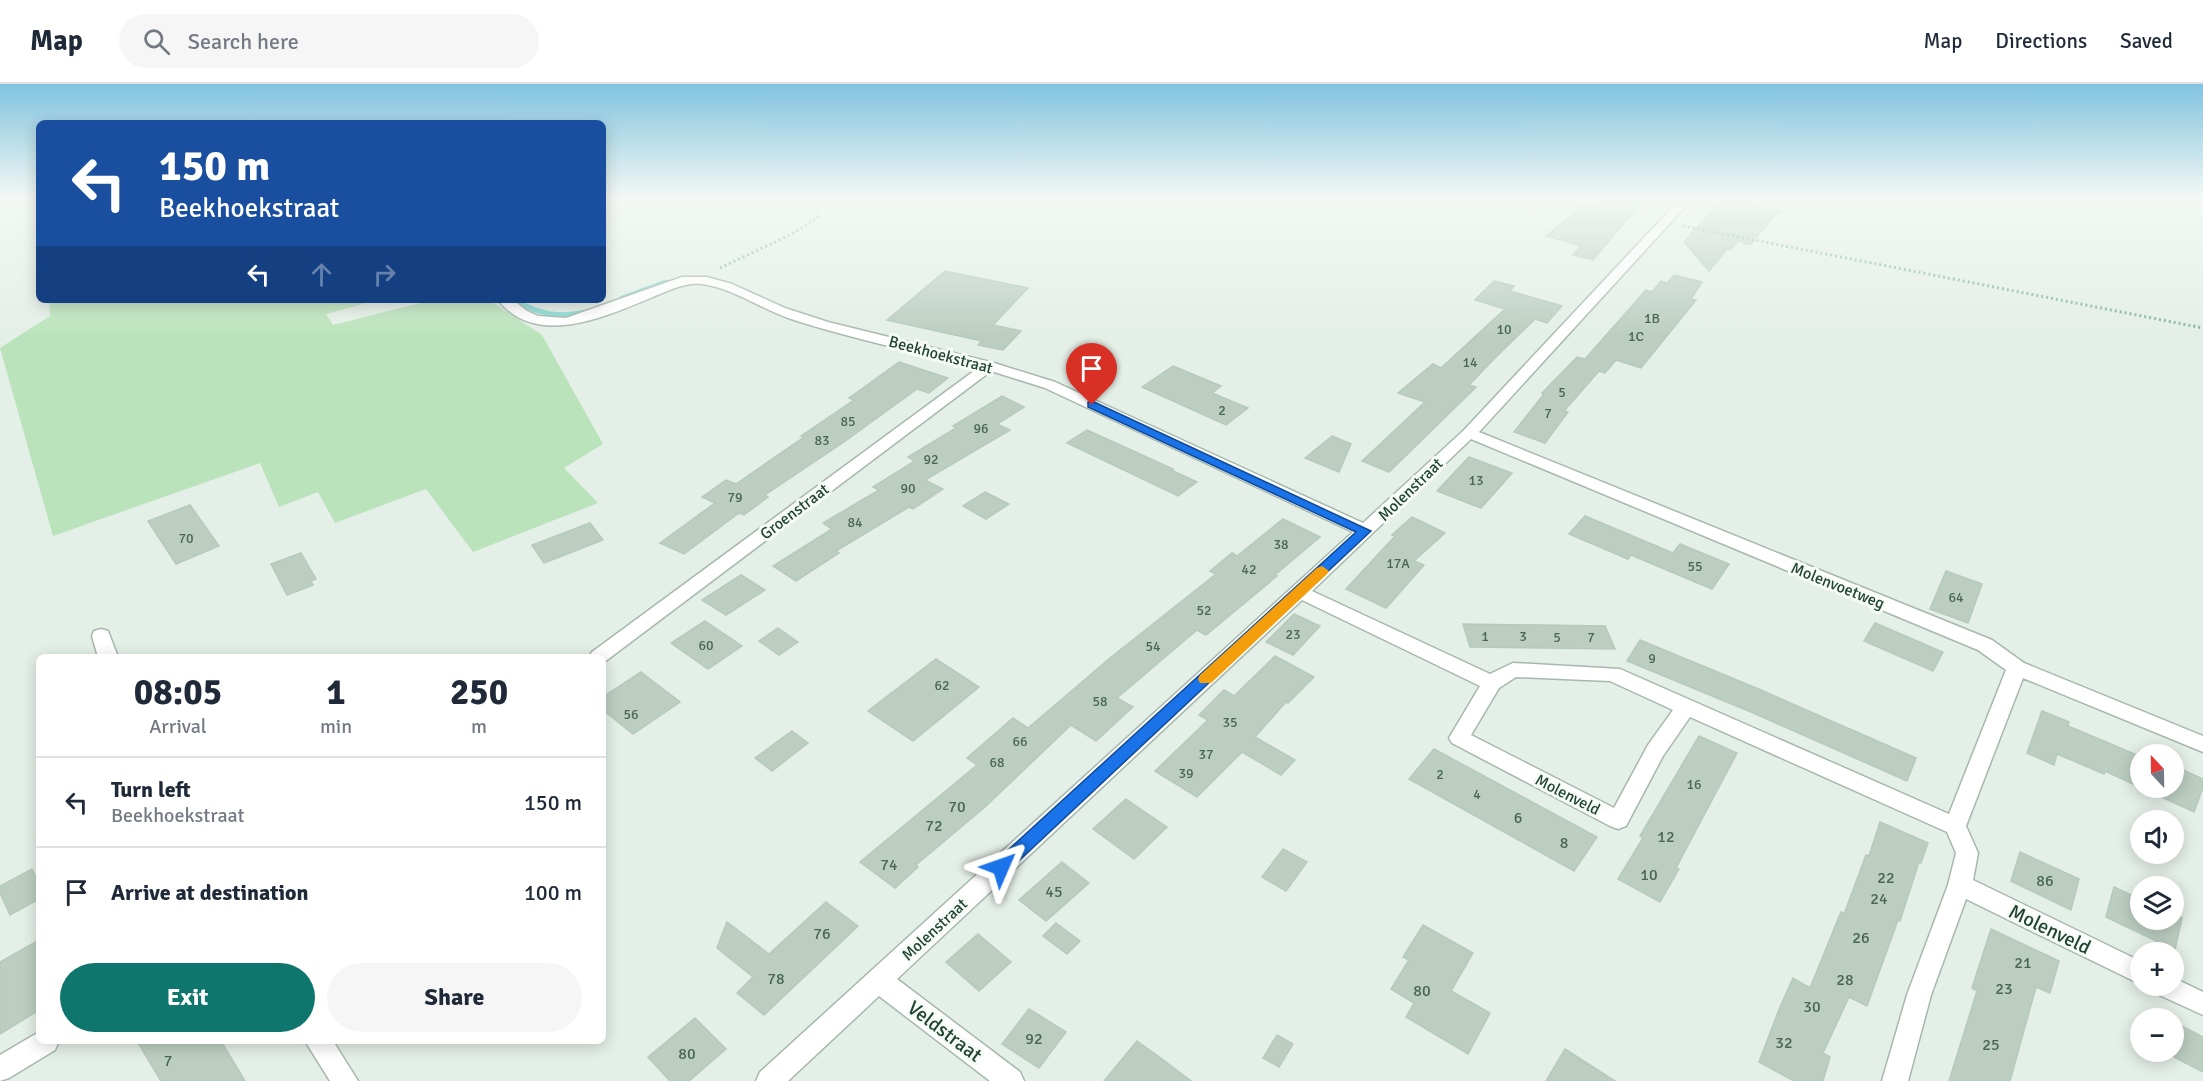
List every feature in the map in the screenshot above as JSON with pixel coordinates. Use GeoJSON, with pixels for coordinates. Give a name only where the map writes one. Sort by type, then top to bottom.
{"type":"FeatureCollection","features":[{"type":"Feature","properties":{"kind":"street","name":"Molenstraat"},"geometry":{"type":"LineString","coordinates":[[769,1081],[1300,592],[1468,433],[1645,244]]}},
{"type":"Feature","properties":{"kind":"street","name":"Beekhoekstraat"},"geometry":{"type":"LineString","coordinates":[[509,303],[522,314],[536,320],[566,321],[584,318],[670,285],[687,280],[702,280],[727,287],[780,310],[823,325],[988,366],[1050,385],[1365,531]]}},
{"type":"Feature","properties":{"kind":"street","name":"Groenstraat"},"geometry":{"type":"LineString","coordinates":[[603,654],[988,366]]}},
{"type":"Feature","properties":{"kind":"street","name":"Molenvoetweg"},"geometry":{"type":"LineString","coordinates":[[1468,433],[1985,645],[2017,668],[2203,744]]}},
{"type":"Feature","properties":{"kind":"street"},"geometry":{"type":"LineString","coordinates":[[1300,592],[1491,683],[1513,669],[1613,674],[1955,826],[1967,853],[1960,885],[1919,995],[1895,1081]]}},
{"type":"Feature","properties":{"kind":"street"},"geometry":{"type":"LineString","coordinates":[[101,636],[107,654]]}},
{"type":"Feature","properties":{"kind":"street"},"geometry":{"type":"LineString","coordinates":[[1955,826],[2017,668]]}},
{"type":"Feature","properties":{"kind":"street","name":"Molenveld"},"geometry":{"type":"LineString","coordinates":[[1491,683],[1459,738],[1617,820],[1655,751],[1686,707]]}},
{"type":"Feature","properties":{"kind":"street","name":"Molenveld"},"geometry":{"type":"LineString","coordinates":[[1960,885],[2130,968]]}},
{"type":"Feature","properties":{"kind":"street","name":"Veldstraat"},"geometry":{"type":"LineString","coordinates":[[878,980],[1011,1081]]}},
{"type":"Feature","properties":{"kind":"street"},"geometry":{"type":"LineString","coordinates":[[2184,995],[2203,1004]]}},
{"type":"Feature","properties":{"kind":"street"},"geometry":{"type":"LineString","coordinates":[[0,1069],[41,1044]]}},
{"type":"Feature","properties":{"kind":"street"},"geometry":{"type":"LineString","coordinates":[[320,1044],[345,1081]]}},
{"type":"Feature","properties":{"kind":"path"},"geometry":{"type":"LineString","coordinates":[[702,280],[722,266],[771,244]]}},
{"type":"Feature","properties":{"kind":"path"},"geometry":{"type":"LineString","coordinates":[[1774,244],[2203,328]]}},
{"type":"Feature","properties":{"kind":"green space"},"geometry":{"type":"Polygon","coordinates":[[[49,303],[362,303],[326,314],[333,325],[420,303],[494,303],[542,335],[603,444],[564,468],[598,503],[473,552],[426,489],[335,523],[318,492],[279,507],[260,463],[53,536],[0,348],[50,316],[49,303]]]}},
{"type":"Feature","properties":{"kind":"building"},"geometry":{"type":"Polygon","coordinates":[[[1572,244],[1607,244],[1593,260],[1573,255],[1581,246],[1572,244]]]}},
{"type":"Feature","properties":{"kind":"building"},"geometry":{"type":"Polygon","coordinates":[[[1685,244],[1736,244],[1731,250],[1727,249],[1709,271],[1685,244]]]}},
{"type":"Feature","properties":{"kind":"building"},"geometry":{"type":"Polygon","coordinates":[[[945,271],[1028,288],[993,325],[1021,331],[1003,350],[978,345],[982,341],[887,320],[945,271]]]}},
{"type":"Feature","properties":{"kind":"building"},"geometry":{"type":"Polygon","coordinates":[[[1674,275],[1702,282],[1691,299],[1696,300],[1641,368],[1616,360],[1605,373],[1599,371],[1564,411],[1568,412],[1545,443],[1514,432],[1544,394],[1542,393],[1577,357],[1585,359],[1646,290],[1652,292],[1661,281],[1667,283],[1674,275]]]}},
{"type":"Feature","properties":{"kind":"building"},"geometry":{"type":"Polygon","coordinates":[[[1494,281],[1514,286],[1510,291],[1562,306],[1547,323],[1535,319],[1469,385],[1476,387],[1389,472],[1362,461],[1425,402],[1398,393],[1433,364],[1441,368],[1505,309],[1475,300],[1494,281]]]}},
{"type":"Feature","properties":{"kind":"building"},"geometry":{"type":"Polygon","coordinates":[[[899,362],[948,378],[929,393],[917,389],[765,495],[768,497],[744,515],[739,513],[684,554],[660,543],[715,503],[702,497],[726,480],[736,484],[854,400],[849,398],[899,362]]]}},
{"type":"Feature","properties":{"kind":"building"},"geometry":{"type":"Polygon","coordinates":[[[1173,366],[1221,386],[1212,393],[1248,408],[1226,425],[1142,387],[1173,366]]]}},
{"type":"Feature","properties":{"kind":"building"},"geometry":{"type":"Polygon","coordinates":[[[1002,396],[1024,407],[997,424],[1010,430],[925,480],[943,489],[913,509],[909,507],[836,551],[839,553],[796,581],[773,566],[832,529],[823,523],[879,490],[873,487],[915,461],[908,457],[956,428],[953,426],[1002,396]]]}},
{"type":"Feature","properties":{"kind":"building"},"geometry":{"type":"Polygon","coordinates":[[[1087,430],[1197,482],[1178,496],[1067,443],[1087,430]]]}},
{"type":"Feature","properties":{"kind":"building"},"geometry":{"type":"Polygon","coordinates":[[[1332,436],[1351,444],[1339,472],[1305,458],[1332,436]]]}},
{"type":"Feature","properties":{"kind":"building"},"geometry":{"type":"Polygon","coordinates":[[[1469,457],[1512,473],[1481,508],[1437,491],[1469,457]]]}},
{"type":"Feature","properties":{"kind":"building"},"geometry":{"type":"Polygon","coordinates":[[[985,492],[1009,504],[986,519],[963,506],[985,492]]]}},
{"type":"Feature","properties":{"kind":"building"},"geometry":{"type":"Polygon","coordinates":[[[190,505],[219,546],[176,564],[148,521],[190,505]]]}},
{"type":"Feature","properties":{"kind":"building"},"geometry":{"type":"Polygon","coordinates":[[[1585,516],[1673,553],[1680,544],[1729,564],[1712,589],[1631,555],[1628,559],[1569,534],[1585,516]]]}},
{"type":"Feature","properties":{"kind":"building"},"geometry":{"type":"Polygon","coordinates":[[[1412,517],[1445,533],[1414,561],[1424,565],[1386,608],[1346,589],[1395,536],[1392,535],[1412,517]]]}},
{"type":"Feature","properties":{"kind":"building"},"geometry":{"type":"Polygon","coordinates":[[[1283,519],[1320,537],[1206,635],[1197,630],[1117,698],[1133,707],[1096,741],[1071,725],[985,807],[916,865],[918,867],[895,888],[860,862],[977,765],[967,758],[1013,718],[1028,728],[1110,658],[1216,574],[1210,571],[1232,553],[1237,556],[1283,519]]]}},
{"type":"Feature","properties":{"kind":"building"},"geometry":{"type":"Polygon","coordinates":[[[590,523],[603,540],[544,563],[532,545],[590,523]]]}},
{"type":"Feature","properties":{"kind":"building"},"geometry":{"type":"Polygon","coordinates":[[[301,553],[316,579],[311,581],[313,585],[287,595],[271,564],[301,553]]]}},
{"type":"Feature","properties":{"kind":"building"},"geometry":{"type":"Polygon","coordinates":[[[1946,571],[1982,584],[1968,623],[1930,609],[1946,571]]]}},
{"type":"Feature","properties":{"kind":"building"},"geometry":{"type":"Polygon","coordinates":[[[741,575],[765,590],[726,615],[702,600],[741,575]]]}},
{"type":"Feature","properties":{"kind":"building"},"geometry":{"type":"Polygon","coordinates":[[[1294,614],[1320,626],[1293,655],[1266,642],[1294,614]]]}},
{"type":"Feature","properties":{"kind":"building"},"geometry":{"type":"Polygon","coordinates":[[[705,621],[742,646],[708,669],[671,643],[705,621]]]}},
{"type":"Feature","properties":{"kind":"building"},"geometry":{"type":"Polygon","coordinates":[[[1875,623],[1943,652],[1933,671],[1864,641],[1875,623]]]}},
{"type":"Feature","properties":{"kind":"building"},"geometry":{"type":"Polygon","coordinates":[[[1463,624],[1605,626],[1615,649],[1470,647],[1463,624]]]}},
{"type":"Feature","properties":{"kind":"building"},"geometry":{"type":"Polygon","coordinates":[[[778,628],[798,642],[779,655],[759,641],[778,628]]]}},
{"type":"Feature","properties":{"kind":"building"},"geometry":{"type":"Polygon","coordinates":[[[1640,640],[1916,758],[1907,781],[1751,712],[1627,661],[1640,640]]]}},
{"type":"Feature","properties":{"kind":"building"},"geometry":{"type":"Polygon","coordinates":[[[1275,656],[1314,677],[1288,703],[1286,702],[1255,737],[1295,760],[1281,775],[1242,752],[1197,797],[1155,771],[1208,720],[1199,715],[1224,690],[1234,696],[1275,656]]]}},
{"type":"Feature","properties":{"kind":"building"},"geometry":{"type":"Polygon","coordinates":[[[936,659],[979,687],[913,741],[868,711],[936,659]]]}},
{"type":"Feature","properties":{"kind":"building"},"geometry":{"type":"Polygon","coordinates":[[[641,672],[680,702],[633,734],[606,712],[606,695],[641,672]]]}},
{"type":"Feature","properties":{"kind":"building"},"geometry":{"type":"Polygon","coordinates":[[[2042,711],[2069,722],[2068,726],[2130,752],[2130,782],[2057,754],[2054,765],[2027,753],[2042,711]]]}},
{"type":"Feature","properties":{"kind":"building"},"geometry":{"type":"Polygon","coordinates":[[[792,731],[808,743],[772,771],[755,758],[792,731]]]}},
{"type":"Feature","properties":{"kind":"building"},"geometry":{"type":"Polygon","coordinates":[[[1699,736],[1737,753],[1660,902],[1618,879],[1643,838],[1640,836],[1699,736]]]}},
{"type":"Feature","properties":{"kind":"building"},"geometry":{"type":"Polygon","coordinates":[[[1434,749],[1597,837],[1574,871],[1409,779],[1434,749]]]}},
{"type":"Feature","properties":{"kind":"building"},"geometry":{"type":"Polygon","coordinates":[[[2184,770],[2203,779],[2203,787],[2194,812],[2164,798],[2184,798],[2184,770]]]}},
{"type":"Feature","properties":{"kind":"building"},"geometry":{"type":"Polygon","coordinates":[[[1126,799],[1167,827],[1134,859],[1093,829],[1126,799]]]}},
{"type":"Feature","properties":{"kind":"building"},"geometry":{"type":"Polygon","coordinates":[[[1880,822],[1928,843],[1867,1006],[1849,997],[1823,1053],[1830,1057],[1823,1081],[1794,1081],[1759,1062],[1793,978],[1810,988],[1841,912],[1844,914],[1866,855],[1869,856],[1880,822]]]}},
{"type":"Feature","properties":{"kind":"building"},"geometry":{"type":"Polygon","coordinates":[[[1283,849],[1307,862],[1286,891],[1262,877],[1283,849]]]}},
{"type":"Feature","properties":{"kind":"building"},"geometry":{"type":"Polygon","coordinates":[[[2020,852],[2079,879],[2071,910],[2011,881],[2020,852]]]}},
{"type":"Feature","properties":{"kind":"building"},"geometry":{"type":"Polygon","coordinates":[[[1062,862],[1089,883],[1046,921],[1019,900],[1062,862]]]}},
{"type":"Feature","properties":{"kind":"building"},"geometry":{"type":"Polygon","coordinates":[[[32,869],[36,878],[36,901],[10,915],[0,893],[0,886],[32,869]]]}},
{"type":"Feature","properties":{"kind":"building"},"geometry":{"type":"Polygon","coordinates":[[[2114,887],[2130,894],[2130,928],[2106,917],[2114,887]]]}},
{"type":"Feature","properties":{"kind":"building"},"geometry":{"type":"Polygon","coordinates":[[[826,902],[858,926],[764,1015],[737,993],[753,977],[717,948],[727,922],[769,954],[826,902]]]}},
{"type":"Feature","properties":{"kind":"building"},"geometry":{"type":"Polygon","coordinates":[[[1056,923],[1080,941],[1067,954],[1043,936],[1056,923]]]}},
{"type":"Feature","properties":{"kind":"building"},"geometry":{"type":"Polygon","coordinates":[[[1423,925],[1473,953],[1451,991],[1490,1013],[1468,1054],[1406,1017],[1414,1003],[1391,989],[1409,960],[1403,957],[1423,925]]]}},
{"type":"Feature","properties":{"kind":"building"},"geometry":{"type":"Polygon","coordinates":[[[1991,929],[2059,961],[2050,993],[2036,987],[2010,1081],[1949,1081],[1977,991],[1972,988],[1991,929]]]}},
{"type":"Feature","properties":{"kind":"building"},"geometry":{"type":"Polygon","coordinates":[[[2133,930],[2179,930],[2177,942],[2158,942],[2133,930]]]}},
{"type":"Feature","properties":{"kind":"building"},"geometry":{"type":"Polygon","coordinates":[[[978,934],[1011,962],[979,991],[946,962],[978,934]]]}},
{"type":"Feature","properties":{"kind":"building"},"geometry":{"type":"Polygon","coordinates":[[[36,942],[36,1012],[0,1034],[0,962],[36,942]]]}},
{"type":"Feature","properties":{"kind":"building"},"geometry":{"type":"Polygon","coordinates":[[[1029,1009],[1066,1032],[1039,1068],[1002,1044],[1029,1009]]]}},
{"type":"Feature","properties":{"kind":"building"},"geometry":{"type":"Polygon","coordinates":[[[695,1018],[726,1049],[689,1081],[670,1081],[648,1057],[695,1018]]]}},
{"type":"Feature","properties":{"kind":"building"},"geometry":{"type":"Polygon","coordinates":[[[2184,1027],[2203,1037],[2203,1072],[2184,1062],[2184,1027]]]}},
{"type":"Feature","properties":{"kind":"building"},"geometry":{"type":"Polygon","coordinates":[[[1277,1035],[1293,1044],[1279,1067],[1263,1058],[1277,1035]]]}},
{"type":"Feature","properties":{"kind":"building"},"geometry":{"type":"Polygon","coordinates":[[[1137,1041],[1158,1056],[1191,1081],[1104,1081],[1137,1041]]]}},
{"type":"Feature","properties":{"kind":"building"},"geometry":{"type":"Polygon","coordinates":[[[139,1044],[223,1044],[245,1081],[161,1081],[139,1044]]]}},
{"type":"Feature","properties":{"kind":"building"},"geometry":{"type":"Polygon","coordinates":[[[1565,1049],[1615,1081],[1546,1081],[1565,1049]]]}},
{"type":"Feature","properties":{"kind":"waterway"},"geometry":{"type":"LineString","coordinates":[[622,298],[666,282]]}},
{"type":"Feature","properties":{"kind":"waterway"},"geometry":{"type":"LineString","coordinates":[[520,303],[549,314],[566,315],[585,312]]}},
{"type":"Feature","properties":{"kind":"slow traffic"},"geometry":{"type":"LineString","coordinates":[[1205,679],[1322,571]]}},
{"type":"Feature","properties":{"kind":"route"},"geometry":{"type":"LineString","coordinates":[[1001,867],[1365,531],[1092,405]]}}]}
